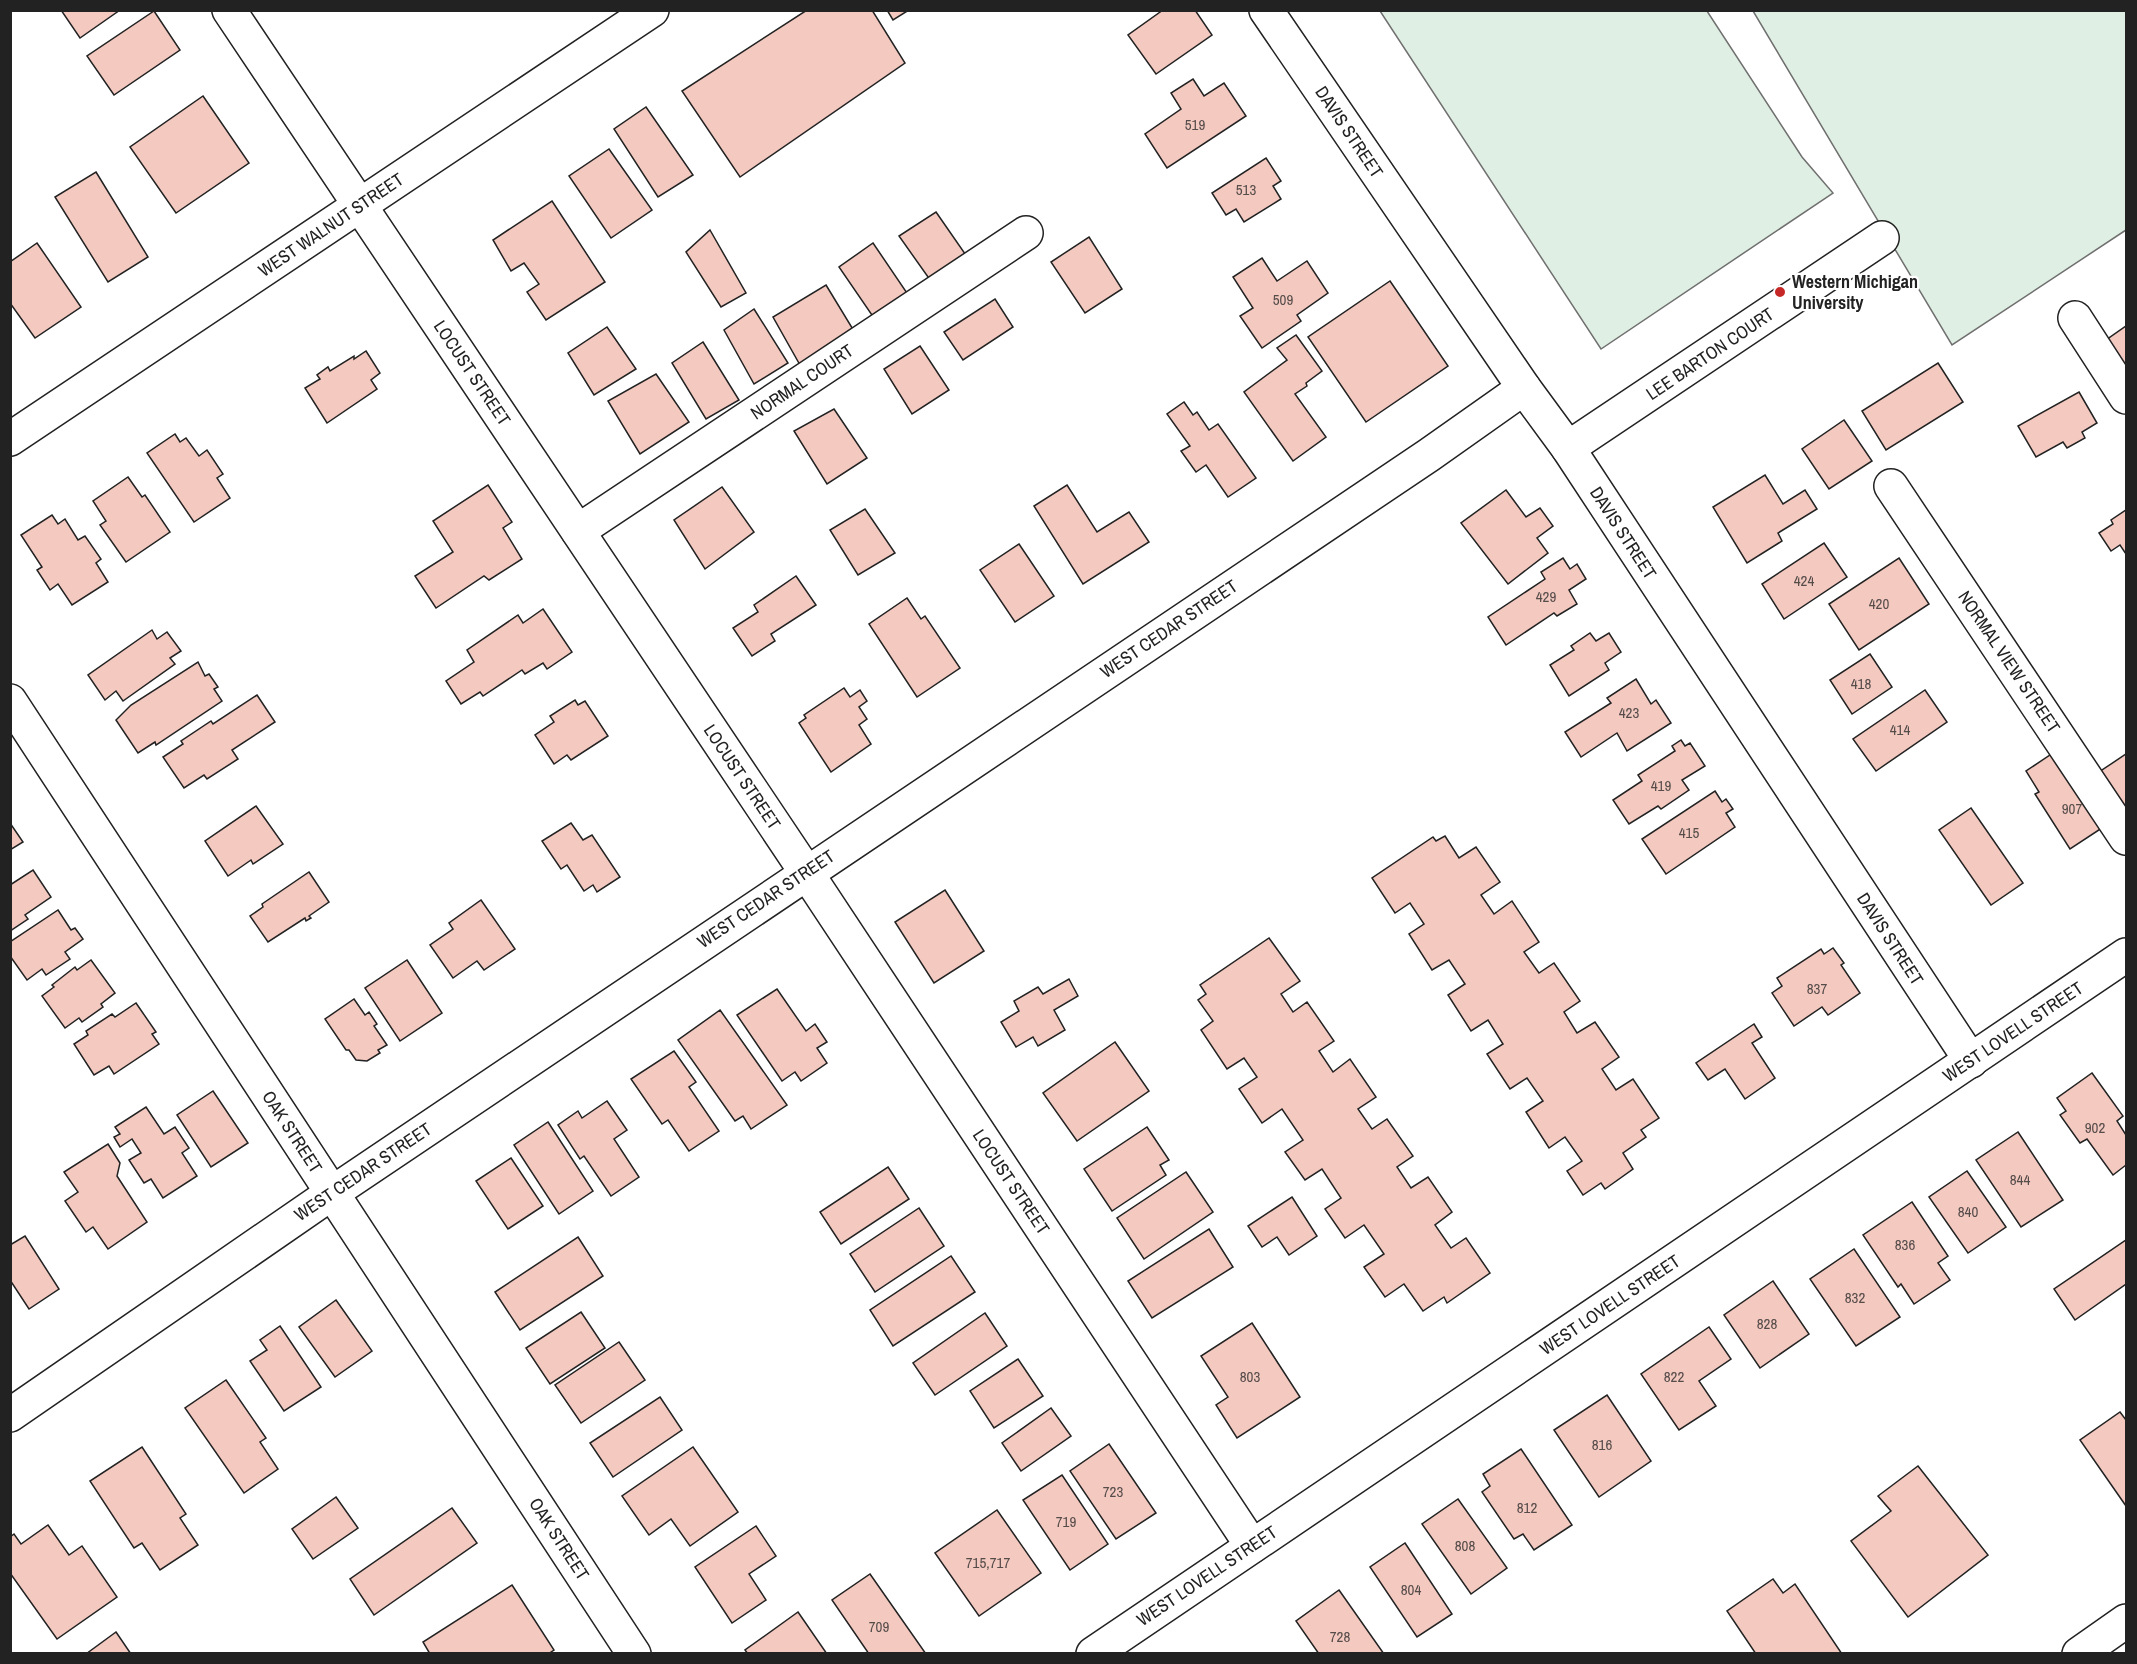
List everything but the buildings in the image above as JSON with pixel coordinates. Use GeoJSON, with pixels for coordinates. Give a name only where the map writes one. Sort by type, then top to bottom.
{"type":"FeatureCollection","features":[{"type":"Feature","properties":{"kind":"street","name":"LOCUST STREET"},"geometry":{"type":"LineString","coordinates":[[229,10],[806,872],[1252,1546]]}},
{"type":"Feature","properties":{"kind":"street","name":"WEST WALNUT STREET"},"geometry":{"type":"LineString","coordinates":[[10,439],[652,10]]}},
{"type":"Feature","properties":{"kind":"street","name":"DAVIS STREET"},"geometry":{"type":"LineString","coordinates":[[1266,10],[1524,388],[1568,448],[1971,1061]]}},
{"type":"Feature","properties":{"kind":"street","name":"NORMAL COURT"},"geometry":{"type":"LineString","coordinates":[[578,531],[1026,233]]}},
{"type":"Feature","properties":{"kind":"street","name":"LEE BARTON COURT"},"geometry":{"type":"LineString","coordinates":[[1568,448],[1882,238]]}},
{"type":"Feature","properties":{"kind":"street"},"geometry":{"type":"LineString","coordinates":[[2074,318],[2127,397]]}},
{"type":"Feature","properties":{"kind":"street","name":"WEST CEDAR STREET"},"geometry":{"type":"LineString","coordinates":[[10,1415],[332,1193],[1524,388]]}},
{"type":"Feature","properties":{"kind":"street","name":"NORMAL VIEW STREET"},"geometry":{"type":"LineString","coordinates":[[1891,486],[2127,838]]}},
{"type":"Feature","properties":{"kind":"street","name":"OAK STREET"},"geometry":{"type":"LineString","coordinates":[[10,701],[634,1653]]}},
{"type":"Feature","properties":{"kind":"street","name":"WEST LOVELL STREET"},"geometry":{"type":"LineString","coordinates":[[1093,1653],[2127,955]]}},
{"type":"Feature","properties":{"kind":"street"},"geometry":{"type":"LineString","coordinates":[[2079,1653],[2127,1621]]}},
{"type":"Feature","properties":{"kind":"green space"},"geometry":{"type":"Polygon","coordinates":[[[1380,11],[1707,11],[1802,157],[1833,193],[1601,349],[1380,11]]]}},
{"type":"Feature","properties":{"kind":"green space"},"geometry":{"type":"Polygon","coordinates":[[[1753,11],[2126,11],[2126,230],[1952,345],[1753,11]]]}},
{"type":"Feature","properties":{"kind":"place","name":"Western Michigan University"},"geometry":{"type":"Point","coordinates":[1780,292]}}]}
